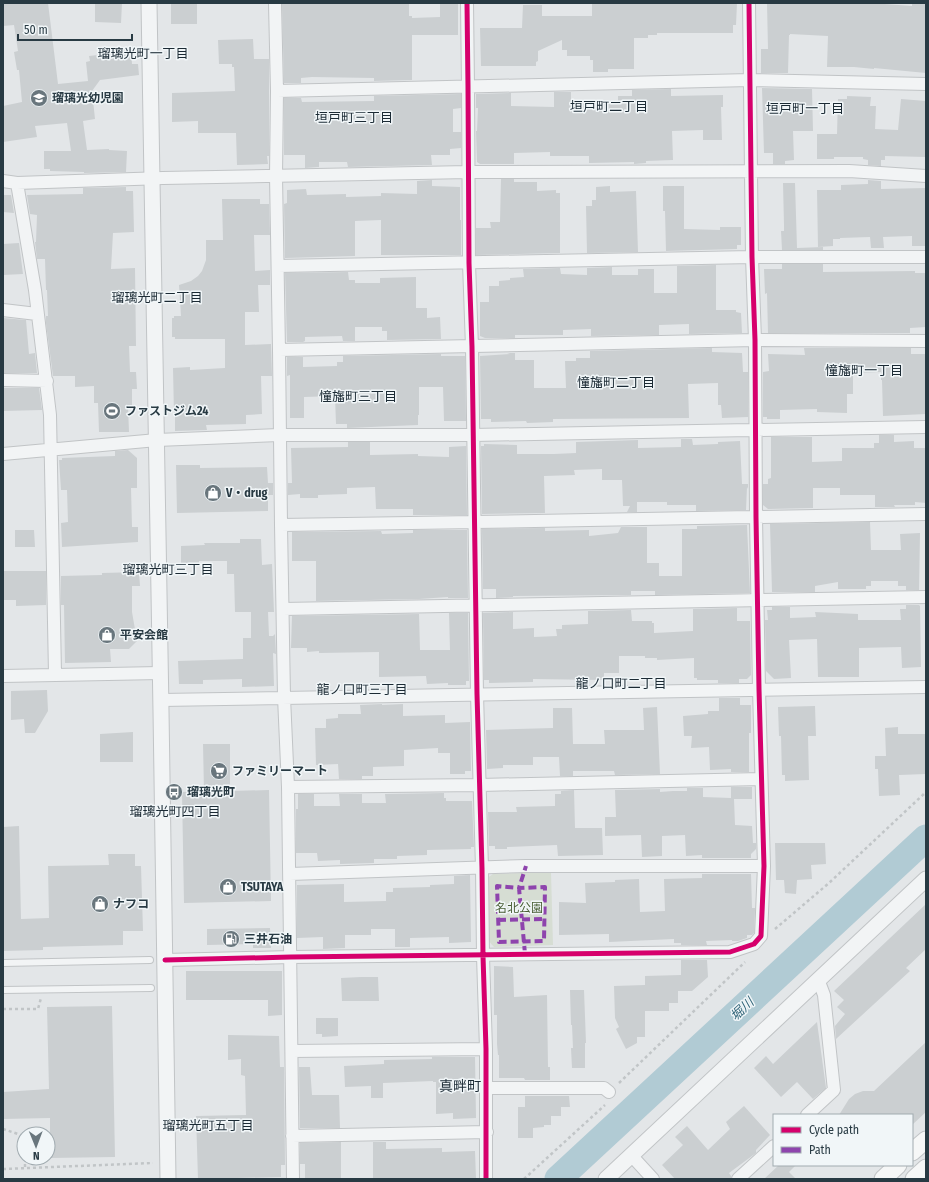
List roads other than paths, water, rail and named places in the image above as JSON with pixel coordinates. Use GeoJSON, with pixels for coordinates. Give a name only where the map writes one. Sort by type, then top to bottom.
{"type":"FeatureCollection","features":[{"type":"Feature","properties":{"kind":"main road"},"geometry":{"type":"LineString","coordinates":[[913,1151],[926,1140]]}},
{"type":"Feature","properties":{"kind":"main road"},"geometry":{"type":"LineString","coordinates":[[883,1179],[897,1166]]}},
{"type":"Feature","properties":{"kind":"main road"},"geometry":{"type":"LineString","coordinates":[[914,1179],[926,1168]]}},
{"type":"Feature","properties":{"kind":"street"},"geometry":{"type":"LineString","coordinates":[[149,3],[161,700],[157,960],[168,1179]]}},
{"type":"Feature","properties":{"kind":"street"},"geometry":{"type":"LineString","coordinates":[[275,3],[280,525],[290,874],[293,1179]]}},
{"type":"Feature","properties":{"kind":"street"},"geometry":{"type":"LineString","coordinates":[[467,3],[469,263],[472,346],[477,694],[486,1049],[486,1179]]}},
{"type":"Feature","properties":{"kind":"street"},"geometry":{"type":"LineString","coordinates":[[157,960],[730,952],[754,944],[761,936],[764,866],[756,517],[755,340],[752,257],[749,3]]}},
{"type":"Feature","properties":{"kind":"street"},"geometry":{"type":"LineString","coordinates":[[277,91],[750,80],[926,84]]}},
{"type":"Feature","properties":{"kind":"street"},"geometry":{"type":"LineString","coordinates":[[3,182],[17,183],[151,178],[468,172],[849,171],[926,176]]}},
{"type":"Feature","properties":{"kind":"street"},"geometry":{"type":"LineString","coordinates":[[17,183],[35,290],[47,381],[52,449],[56,674]]}},
{"type":"Feature","properties":{"kind":"street"},"geometry":{"type":"LineString","coordinates":[[278,266],[752,257],[926,257]]}},
{"type":"Feature","properties":{"kind":"street"},"geometry":{"type":"LineString","coordinates":[[3,310],[37,314]]}},
{"type":"Feature","properties":{"kind":"street"},"geometry":{"type":"LineString","coordinates":[[279,350],[755,340],[926,341]]}},
{"type":"Feature","properties":{"kind":"street"},"geometry":{"type":"LineString","coordinates":[[3,380],[47,381]]}},
{"type":"Feature","properties":{"kind":"street"},"geometry":{"type":"LineString","coordinates":[[3,454],[156,440],[279,435],[473,434],[926,427]]}},
{"type":"Feature","properties":{"kind":"street"},"geometry":{"type":"LineString","coordinates":[[280,525],[926,514]]}},
{"type":"Feature","properties":{"kind":"street"},"geometry":{"type":"LineString","coordinates":[[283,609],[926,597]]}},
{"type":"Feature","properties":{"kind":"street"},"geometry":{"type":"LineString","coordinates":[[3,676],[160,673]]}},
{"type":"Feature","properties":{"kind":"street"},"geometry":{"type":"LineString","coordinates":[[161,700],[926,687]]}},
{"type":"Feature","properties":{"kind":"street"},"geometry":{"type":"LineString","coordinates":[[288,787],[480,785],[761,779]]}},
{"type":"Feature","properties":{"kind":"street"},"geometry":{"type":"LineString","coordinates":[[290,874],[534,866],[764,866]]}},
{"type":"Feature","properties":{"kind":"street"},"geometry":{"type":"LineString","coordinates":[[606,1179],[926,879]]}},
{"type":"Feature","properties":{"kind":"street"},"geometry":{"type":"LineString","coordinates":[[808,1114],[834,1090],[824,995],[818,979]]}},
{"type":"Feature","properties":{"kind":"street"},"geometry":{"type":"LineString","coordinates":[[292,1051],[486,1049]]}},
{"type":"Feature","properties":{"kind":"street"},"geometry":{"type":"LineString","coordinates":[[486,1088],[604,1088],[609,1092]]}},
{"type":"Feature","properties":{"kind":"street"},"geometry":{"type":"LineString","coordinates":[[292,1136],[487,1132]]}},
{"type":"Feature","properties":{"kind":"street"},"geometry":{"type":"LineString","coordinates":[[738,1179],[773,1147]]}},
{"type":"Feature","properties":{"kind":"street"},"geometry":{"type":"LineString","coordinates":[[631,1155],[653,1179]]}},
{"type":"Feature","properties":{"kind":"lane"},"geometry":{"type":"LineString","coordinates":[[3,963],[157,960]]}},
{"type":"Feature","properties":{"kind":"lane"},"geometry":{"type":"LineString","coordinates":[[3,990],[151,988]]}},
{"type":"Feature","properties":{"kind":"waterway","name":"堀川"},"geometry":{"type":"LineString","coordinates":[[558,1179],[926,838]]}},
{"type":"Feature","properties":{"kind":"place","name":"瑠璃光幼児園"},"geometry":{"type":"Point","coordinates":[39,98]}},
{"type":"Feature","properties":{"kind":"place","name":"ファストジム24"},"geometry":{"type":"Point","coordinates":[112,411]}},
{"type":"Feature","properties":{"kind":"place","name":"V・drug"},"geometry":{"type":"Point","coordinates":[213,493]}},
{"type":"Feature","properties":{"kind":"place","name":"平安会館"},"geometry":{"type":"Point","coordinates":[107,635]}},
{"type":"Feature","properties":{"kind":"place","name":"ファミリーマート"},"geometry":{"type":"Point","coordinates":[219,771]}},
{"type":"Feature","properties":{"kind":"place","name":"瑠璃光町"},"geometry":{"type":"Point","coordinates":[174,792]}},
{"type":"Feature","properties":{"kind":"place","name":"TSUTAYA"},"geometry":{"type":"Point","coordinates":[228,887]}},
{"type":"Feature","properties":{"kind":"place","name":"ナフコ"},"geometry":{"type":"Point","coordinates":[100,904]}},
{"type":"Feature","properties":{"kind":"place","name":"三井石油"},"geometry":{"type":"Point","coordinates":[231,939]}},
{"type":"Feature","properties":{"kind":"district","name":"瑠璃光町一丁目"},"geometry":{"type":"Point","coordinates":[143,53]}},
{"type":"Feature","properties":{"kind":"district","name":"垣戸町二丁目"},"geometry":{"type":"Point","coordinates":[609,106]}},
{"type":"Feature","properties":{"kind":"district","name":"垣戸町一丁目"},"geometry":{"type":"Point","coordinates":[805,108]}},
{"type":"Feature","properties":{"kind":"district","name":"垣戸町三丁目"},"geometry":{"type":"Point","coordinates":[354,117]}},
{"type":"Feature","properties":{"kind":"district","name":"瑠璃光町二丁目"},"geometry":{"type":"Point","coordinates":[157,297]}},
{"type":"Feature","properties":{"kind":"district","name":"憧旛町一丁目"},"geometry":{"type":"Point","coordinates":[864,370]}},
{"type":"Feature","properties":{"kind":"district","name":"憧旛町二丁目"},"geometry":{"type":"Point","coordinates":[616,382]}},
{"type":"Feature","properties":{"kind":"district","name":"憧旛町三丁目"},"geometry":{"type":"Point","coordinates":[358,396]}},
{"type":"Feature","properties":{"kind":"district","name":"瑠璃光町三丁目"},"geometry":{"type":"Point","coordinates":[168,569]}},
{"type":"Feature","properties":{"kind":"district","name":"龍ノ口町二丁目"},"geometry":{"type":"Point","coordinates":[621,683]}},
{"type":"Feature","properties":{"kind":"district","name":"龍ノ口町三丁目"},"geometry":{"type":"Point","coordinates":[362,689]}},
{"type":"Feature","properties":{"kind":"district","name":"瑠璃光町四丁目"},"geometry":{"type":"Point","coordinates":[175,811]}},
{"type":"Feature","properties":{"kind":"district","name":"真畔町"},"geometry":{"type":"Point","coordinates":[460,1086]}},
{"type":"Feature","properties":{"kind":"district","name":"瑠璃光町五丁目"},"geometry":{"type":"Point","coordinates":[208,1125]}},
{"type":"Feature","properties":{"kind":"park label","name":"名北公園"},"geometry":{"type":"Point","coordinates":[519,908]}}]}
